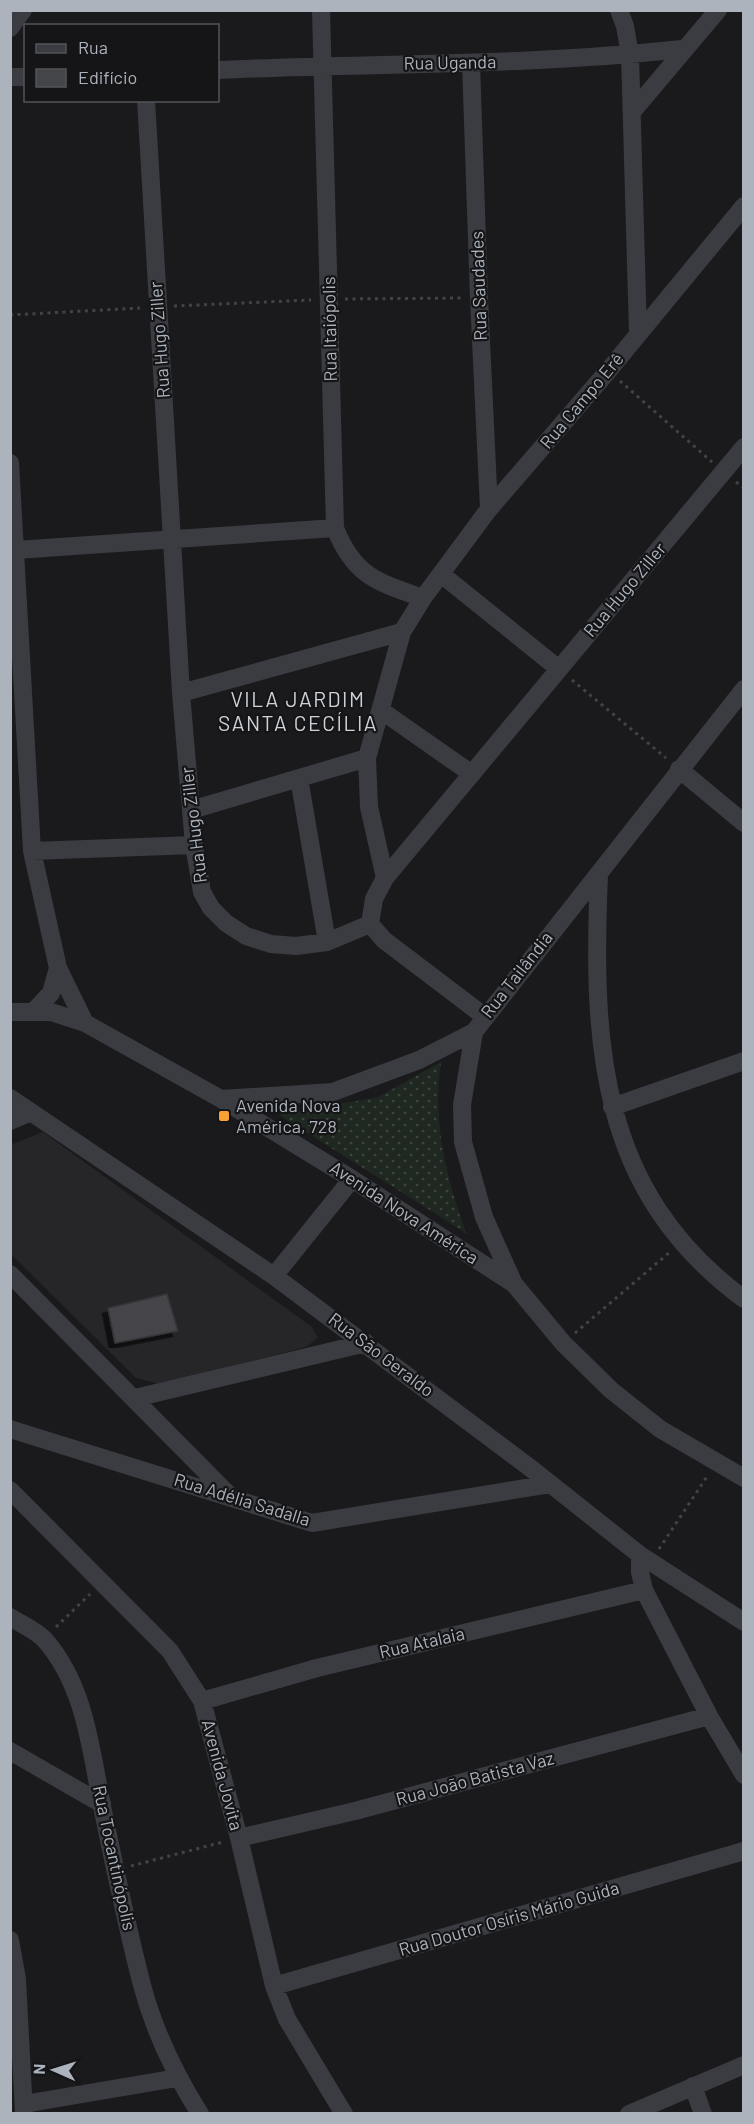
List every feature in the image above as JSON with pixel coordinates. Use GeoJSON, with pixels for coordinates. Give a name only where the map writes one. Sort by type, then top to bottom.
{"type":"FeatureCollection","features":[{"type":"Feature","properties":{"kind":"street"},"geometry":{"type":"LineString","coordinates":[[10,28],[23,10]]}},
{"type":"Feature","properties":{"kind":"street","name":"Rua Itaiópolis"},"geometry":{"type":"LineString","coordinates":[[321,10],[325,65],[335,528],[344,552],[368,577],[423,597]]}},
{"type":"Feature","properties":{"kind":"street"},"geometry":{"type":"LineString","coordinates":[[619,10],[630,55],[638,333]]}},
{"type":"Feature","properties":{"kind":"street"},"geometry":{"type":"LineString","coordinates":[[632,112],[682,49],[718,10]]}},
{"type":"Feature","properties":{"kind":"street","name":"Rua Uganda"},"geometry":{"type":"LineString","coordinates":[[219,70],[325,65],[471,63],[630,55],[682,49]]}},
{"type":"Feature","properties":{"kind":"street","name":"Rua Saudades"},"geometry":{"type":"LineString","coordinates":[[471,63],[489,509]]}},
{"type":"Feature","properties":{"kind":"street","name":"Rua Hugo Ziller"},"geometry":{"type":"LineString","coordinates":[[146,102],[181,693],[194,845],[202,892],[211,908],[226,923],[246,936],[271,944],[297,946],[327,942],[370,924],[374,899],[385,878],[744,447]]}},
{"type":"Feature","properties":{"kind":"street","name":"Rua Campo Erê"},"geometry":{"type":"LineString","coordinates":[[367,758],[382,711],[402,632],[423,597],[489,509],[608,371],[744,206]]}},
{"type":"Feature","properties":{"kind":"street"},"geometry":{"type":"LineString","coordinates":[[10,463],[32,851],[58,968],[85,1023]]}},
{"type":"Feature","properties":{"kind":"street"},"geometry":{"type":"LineString","coordinates":[[15,550],[335,528]]}},
{"type":"Feature","properties":{"kind":"street"},"geometry":{"type":"LineString","coordinates":[[441,574],[559,669]]}},
{"type":"Feature","properties":{"kind":"street"},"geometry":{"type":"LineString","coordinates":[[181,693],[402,632]]}},
{"type":"Feature","properties":{"kind":"street","name":"Rua Tailândia"},"geometry":{"type":"LineString","coordinates":[[514,1284],[484,1217],[463,1142],[463,1096],[474,1032],[484,1016],[744,689]]}},
{"type":"Feature","properties":{"kind":"street"},"geometry":{"type":"LineString","coordinates":[[382,711],[472,774]]}},
{"type":"Feature","properties":{"kind":"street"},"geometry":{"type":"LineString","coordinates":[[191,810],[367,758],[369,807],[385,878]]}},
{"type":"Feature","properties":{"kind":"street"},"geometry":{"type":"LineString","coordinates":[[679,769],[744,824]]}},
{"type":"Feature","properties":{"kind":"street"},"geometry":{"type":"LineString","coordinates":[[300,778],[327,942]]}},
{"type":"Feature","properties":{"kind":"street"},"geometry":{"type":"LineString","coordinates":[[32,851],[194,845]]}},
{"type":"Feature","properties":{"kind":"street"},"geometry":{"type":"LineString","coordinates":[[599,874],[596,932],[600,1041],[612,1107],[623,1144],[640,1183],[681,1243],[744,1299]]}},
{"type":"Feature","properties":{"kind":"street"},"geometry":{"type":"LineString","coordinates":[[569,911],[584,919],[596,932]]}},
{"type":"Feature","properties":{"kind":"street"},"geometry":{"type":"LineString","coordinates":[[370,924],[384,940],[484,1016]]}},
{"type":"Feature","properties":{"kind":"street"},"geometry":{"type":"LineString","coordinates":[[18,1012],[51,993],[58,968]]}},
{"type":"Feature","properties":{"kind":"street","name":"Avenida Nova América"},"geometry":{"type":"LineString","coordinates":[[18,1012],[59,1014],[85,1023],[248,1114],[352,1179],[514,1284],[563,1343],[611,1390],[660,1429],[744,1478]]}},
{"type":"Feature","properties":{"kind":"street"},"geometry":{"type":"LineString","coordinates":[[221,1099],[333,1092],[418,1060],[474,1032]]}},
{"type":"Feature","properties":{"kind":"street"},"geometry":{"type":"LineString","coordinates":[[612,1107],[744,1061]]}},
{"type":"Feature","properties":{"kind":"street"},"geometry":{"type":"LineString","coordinates":[[248,1114],[259,1105],[279,1096]]}},
{"type":"Feature","properties":{"kind":"street","name":"Rua São Geraldo"},"geometry":{"type":"LineString","coordinates":[[10,1098],[274,1276],[366,1343],[645,1559],[744,1622]]}},
{"type":"Feature","properties":{"kind":"street"},"geometry":{"type":"LineString","coordinates":[[10,1121],[31,1112]]}},
{"type":"Feature","properties":{"kind":"street"},"geometry":{"type":"LineString","coordinates":[[274,1276],[352,1179]]}},
{"type":"Feature","properties":{"kind":"street"},"geometry":{"type":"LineString","coordinates":[[463,1251],[479,1239],[484,1217]]}},
{"type":"Feature","properties":{"kind":"street"},"geometry":{"type":"LineString","coordinates":[[10,1274],[232,1497]]}},
{"type":"Feature","properties":{"kind":"street"},"geometry":{"type":"LineString","coordinates":[[135,1398],[366,1343]]}},
{"type":"Feature","properties":{"kind":"street","name":"Rua Adélia Sadalla"},"geometry":{"type":"LineString","coordinates":[[10,1429],[312,1523],[550,1484]]}},
{"type":"Feature","properties":{"kind":"street","name":"Avenida Jovita"},"geometry":{"type":"LineString","coordinates":[[10,1490],[170,1651],[202,1701],[239,1838],[274,1986],[287,2019],[344,2114]]}},
{"type":"Feature","properties":{"kind":"street"},"geometry":{"type":"LineString","coordinates":[[645,1559],[640,1572],[644,1590],[709,1716],[744,1775]]}},
{"type":"Feature","properties":{"kind":"street","name":"Rua Atalaia"},"geometry":{"type":"LineString","coordinates":[[202,1701],[317,1668],[644,1590]]}},
{"type":"Feature","properties":{"kind":"street","name":"Rua Tocantinópolis"},"geometry":{"type":"LineString","coordinates":[[10,1617],[44,1639],[68,1676],[79,1701],[88,1728],[115,1870],[142,1987],[177,2078],[200,2114]]}},
{"type":"Feature","properties":{"kind":"street","name":"Rua João Batista Vaz"},"geometry":{"type":"LineString","coordinates":[[239,1838],[355,1812],[709,1716]]}},
{"type":"Feature","properties":{"kind":"street"},"geometry":{"type":"LineString","coordinates":[[10,1751],[102,1804]]}},
{"type":"Feature","properties":{"kind":"street","name":"Rua Doutor Osíris Mário Guida"},"geometry":{"type":"LineString","coordinates":[[274,1986],[744,1851]]}},
{"type":"Feature","properties":{"kind":"street"},"geometry":{"type":"LineString","coordinates":[[10,1940],[17,1979],[24,2109],[177,2078]]}},
{"type":"Feature","properties":{"kind":"street"},"geometry":{"type":"LineString","coordinates":[[629,2114],[744,2065]]}},
{"type":"Feature","properties":{"kind":"street"},"geometry":{"type":"LineString","coordinates":[[693,2086],[703,2114]]}},
{"type":"Feature","properties":{"kind":"path"},"geometry":{"type":"LineString","coordinates":[[10,315],[329,299],[479,298]]}},
{"type":"Feature","properties":{"kind":"path"},"geometry":{"type":"LineString","coordinates":[[608,371],[744,488]]}},
{"type":"Feature","properties":{"kind":"path"},"geometry":{"type":"LineString","coordinates":[[559,669],[679,769]]}},
{"type":"Feature","properties":{"kind":"path"},"geometry":{"type":"LineString","coordinates":[[563,1343],[681,1243]]}},
{"type":"Feature","properties":{"kind":"path"},"geometry":{"type":"LineString","coordinates":[[645,1559],[716,1463]]}},
{"type":"Feature","properties":{"kind":"path"},"geometry":{"type":"LineString","coordinates":[[44,1639],[102,1583]]}},
{"type":"Feature","properties":{"kind":"path"},"geometry":{"type":"LineString","coordinates":[[115,1870],[239,1838]]}},
{"type":"Feature","properties":{"kind":"shaded area"},"geometry":{"type":"Polygon","coordinates":[[[441,1062],[438,1106],[443,1149],[452,1191],[466,1233],[279,1115],[378,1097],[441,1062]]]}},
{"type":"Feature","properties":{"kind":"shaded area"},"geometry":{"type":"Polygon","coordinates":[[[43,1132],[312,1327],[318,1338],[306,1347],[160,1384],[136,1378],[11,1254],[10,1145],[43,1132]]]}},
{"type":"Feature","properties":{"kind":"building"},"geometry":{"type":"Polygon","coordinates":[[[167,1294],[178,1331],[115,1343],[108,1308],[167,1294]]]}},
{"type":"Feature","properties":{"kind":"place","name":"Avenida Nova América, 728"},"geometry":{"type":"Point","coordinates":[224,1116]}},
{"type":"Feature","properties":{"kind":"district","name":"VILA JARDIM SANTA CECÍLIA"},"geometry":{"type":"Point","coordinates":[298,712]}}]}
